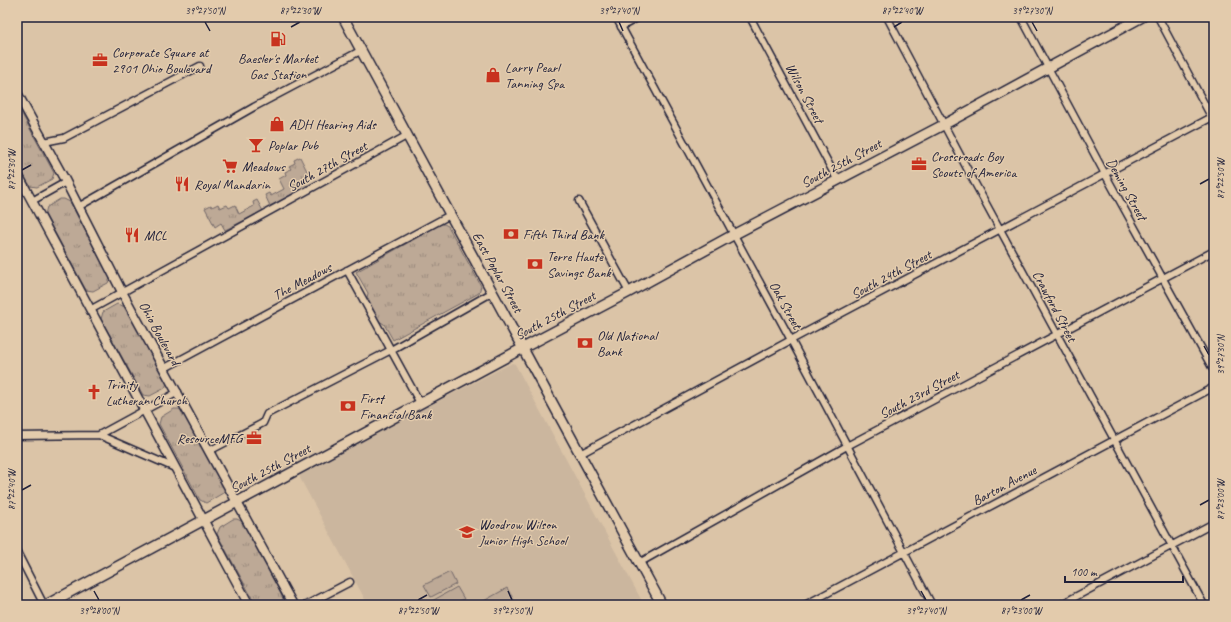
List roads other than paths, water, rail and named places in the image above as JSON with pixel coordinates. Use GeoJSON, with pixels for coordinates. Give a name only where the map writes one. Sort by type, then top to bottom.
{"type":"FeatureCollection","features":[{"type":"Feature","properties":{"kind":"main road","name":"East Poplar Street"},"geometry":{"type":"LineString","coordinates":[[343,17],[662,605]]}},
{"type":"Feature","properties":{"kind":"main road","name":"South 25th Street"},"geometry":{"type":"LineString","coordinates":[[45,605],[629,292],[734,234],[838,181],[1142,17]]}},
{"type":"Feature","properties":{"kind":"street","name":"Oak Street"},"geometry":{"type":"LineString","coordinates":[[616,17],[791,340],[932,605]]}},
{"type":"Feature","properties":{"kind":"street"},"geometry":{"type":"LineString","coordinates":[[621,27],[640,17]]}},
{"type":"Feature","properties":{"kind":"street","name":"Wilson Street"},"geometry":{"type":"LineString","coordinates":[[750,17],[838,181]]}},
{"type":"Feature","properties":{"kind":"street","name":"Crawford Street"},"geometry":{"type":"LineString","coordinates":[[886,17],[945,124],[1056,334],[1204,605]]}},
{"type":"Feature","properties":{"kind":"street","name":"Deming Street"},"geometry":{"type":"LineString","coordinates":[[1021,17],[1214,372]]}},
{"type":"Feature","properties":{"kind":"street"},"geometry":{"type":"LineString","coordinates":[[1158,17],[1213,118]]}},
{"type":"Feature","properties":{"kind":"street"},"geometry":{"type":"LineString","coordinates":[[78,207],[254,107],[362,50]]}},
{"type":"Feature","properties":{"kind":"street"},"geometry":{"type":"LineString","coordinates":[[44,142],[64,138],[200,66]]}},
{"type":"Feature","properties":{"kind":"street","name":"Ohio Boulevard"},"geometry":{"type":"LineString","coordinates":[[17,93],[66,182],[122,292],[165,368],[236,502],[293,605]]}},
{"type":"Feature","properties":{"kind":"street","name":"South 24th Street"},"geometry":{"type":"LineString","coordinates":[[580,454],[791,340],[1213,118]]}},
{"type":"Feature","properties":{"kind":"street","name":"South 27th Street"},"geometry":{"type":"LineString","coordinates":[[90,310],[408,135]]}},
{"type":"Feature","properties":{"kind":"street"},"geometry":{"type":"LineString","coordinates":[[17,174],[248,605]]}},
{"type":"Feature","properties":{"kind":"street"},"geometry":{"type":"LineString","coordinates":[[32,201],[66,182]]}},
{"type":"Feature","properties":{"kind":"street"},"geometry":{"type":"LineString","coordinates":[[579,201],[629,292]]}},
{"type":"Feature","properties":{"kind":"street","name":"The Meadows"},"geometry":{"type":"LineString","coordinates":[[165,368],[450,215]]}},
{"type":"Feature","properties":{"kind":"street","name":"South 23rd Street"},"geometry":{"type":"LineString","coordinates":[[639,563],[847,446],[1214,250]]}},
{"type":"Feature","properties":{"kind":"street"},"geometry":{"type":"LineString","coordinates":[[347,270],[420,403]]}},
{"type":"Feature","properties":{"kind":"street"},"geometry":{"type":"LineString","coordinates":[[209,451],[263,423],[267,414],[391,350],[493,292]]}},
{"type":"Feature","properties":{"kind":"street","name":"Barton Avenue"},"geometry":{"type":"LineString","coordinates":[[805,605],[1214,387]]}},
{"type":"Feature","properties":{"kind":"street"},"geometry":{"type":"LineString","coordinates":[[99,436],[178,392]]}},
{"type":"Feature","properties":{"kind":"street"},"geometry":{"type":"LineString","coordinates":[[17,436],[99,436],[175,468]]}},
{"type":"Feature","properties":{"kind":"street"},"geometry":{"type":"LineString","coordinates":[[1060,605],[1214,524]]}},
{"type":"Feature","properties":{"kind":"street"},"geometry":{"type":"LineString","coordinates":[[17,552],[45,605]]}},
{"type":"Feature","properties":{"kind":"street"},"geometry":{"type":"LineString","coordinates":[[306,605],[350,582]]}},
{"type":"Feature","properties":{"kind":"place","name":"Baesler's Market Gas Station"},"geometry":{"type":"Point","coordinates":[278,39]}},
{"type":"Feature","properties":{"kind":"place","name":"Corporate Square at 2901 Ohio Boulevard"},"geometry":{"type":"Point","coordinates":[100,60]}},
{"type":"Feature","properties":{"kind":"place","name":"Larry Pearl Tanning Spa"},"geometry":{"type":"Point","coordinates":[493,75]}},
{"type":"Feature","properties":{"kind":"place","name":"ADH Hearing Aids"},"geometry":{"type":"Point","coordinates":[277,124]}},
{"type":"Feature","properties":{"kind":"place","name":"Poplar Pub"},"geometry":{"type":"Point","coordinates":[256,145]}},
{"type":"Feature","properties":{"kind":"place","name":"Crossroads Boy Scouts of America"},"geometry":{"type":"Point","coordinates":[919,164]}},
{"type":"Feature","properties":{"kind":"place","name":"Meadows"},"geometry":{"type":"Point","coordinates":[230,166]}},
{"type":"Feature","properties":{"kind":"place","name":"Royal Mandarin"},"geometry":{"type":"Point","coordinates":[182,184]}},
{"type":"Feature","properties":{"kind":"place","name":"Fifth Third Bank"},"geometry":{"type":"Point","coordinates":[511,234]}},
{"type":"Feature","properties":{"kind":"place","name":"MCL"},"geometry":{"type":"Point","coordinates":[132,235]}},
{"type":"Feature","properties":{"kind":"place","name":"Terre Haute Savings Bank"},"geometry":{"type":"Point","coordinates":[535,264]}},
{"type":"Feature","properties":{"kind":"place","name":"Old National Bank"},"geometry":{"type":"Point","coordinates":[585,343]}},
{"type":"Feature","properties":{"kind":"place","name":"Trinity Lutheran Church"},"geometry":{"type":"Point","coordinates":[94,392]}},
{"type":"Feature","properties":{"kind":"place","name":"First Financial Bank"},"geometry":{"type":"Point","coordinates":[348,406]}},
{"type":"Feature","properties":{"kind":"place","name":"ResourceMFG"},"geometry":{"type":"Point","coordinates":[254,438]}},
{"type":"Feature","properties":{"kind":"place","name":"Woodrow Wilson Junior High School"},"geometry":{"type":"Point","coordinates":[467,532]}}]}
